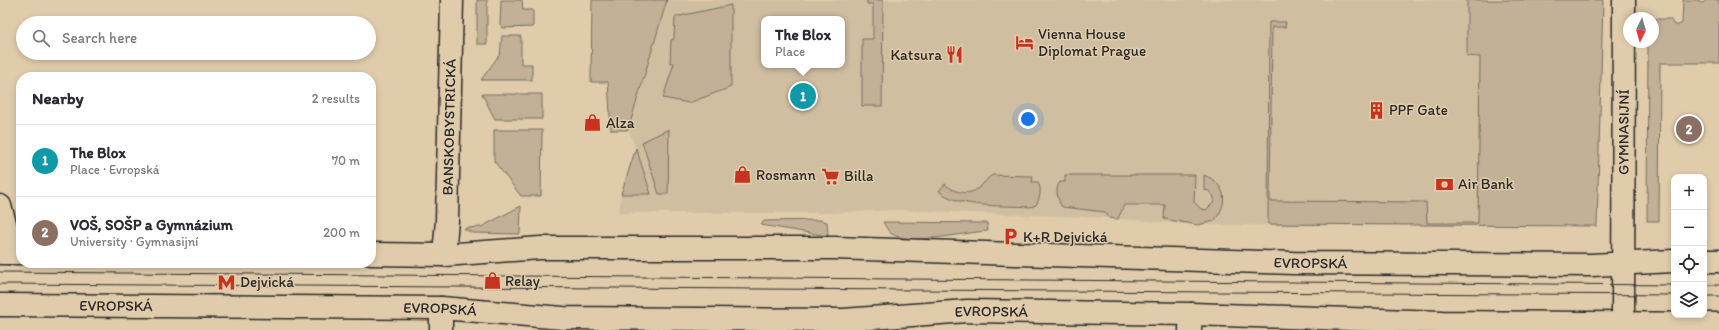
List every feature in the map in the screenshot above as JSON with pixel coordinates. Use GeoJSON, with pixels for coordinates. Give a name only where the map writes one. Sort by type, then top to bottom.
{"type":"FeatureCollection","features":[{"type":"Feature","properties":{"kind":"main road","name":"BANSKOBYSTRICKÁ"},"geometry":{"type":"LineString","coordinates":[[444,255],[447,220],[452,0]]}},
{"type":"Feature","properties":{"kind":"main road","name":"GYMNASIJNÍ"},"geometry":{"type":"LineString","coordinates":[[1622,327],[1624,0]]}},
{"type":"Feature","properties":{"kind":"main road"},"geometry":{"type":"LineString","coordinates":[[0,206],[7,230],[10,253]]}},
{"type":"Feature","properties":{"kind":"main road","name":"EVROPSKÁ"},"geometry":{"type":"LineString","coordinates":[[376,254],[444,255],[540,248],[834,248],[1293,263],[1591,265],[1671,261]]}},
{"type":"Feature","properties":{"kind":"main road"},"geometry":{"type":"LineString","coordinates":[[1707,261],[1719,261]]}},
{"type":"Feature","properties":{"kind":"main road","name":"EVROPSKÁ"},"geometry":{"type":"LineString","coordinates":[[0,305],[441,308],[563,318],[825,320],[967,311],[1191,322],[1442,322],[1504,326],[1622,327],[1719,324]]}},
{"type":"Feature","properties":{"kind":"main road"},"geometry":{"type":"LineString","coordinates":[[441,308],[441,330]]}},
{"type":"Feature","properties":{"kind":"shaded area"},"geometry":{"type":"Polygon","coordinates":[[[477,0],[487,0],[487,44],[477,44],[477,0]]]}},
{"type":"Feature","properties":{"kind":"shaded area"},"geometry":{"type":"Polygon","coordinates":[[[501,0],[522,0],[523,10],[533,10],[533,27],[503,28],[500,24],[501,0]]]}},
{"type":"Feature","properties":{"kind":"shaded area"},"geometry":{"type":"Polygon","coordinates":[[[592,0],[667,0],[628,130],[611,130],[608,82],[591,82],[592,0]]]}},
{"type":"Feature","properties":{"kind":"shaded area"},"geometry":{"type":"Polygon","coordinates":[[[667,0],[1535,0],[1533,226],[1198,225],[1109,218],[897,210],[829,213],[619,213],[621,194],[636,148],[628,130],[667,0]]]}},
{"type":"Feature","properties":{"kind":"shaded area"},"geometry":{"type":"Polygon","coordinates":[[[867,0],[883,0],[882,106],[862,106],[862,39],[873,39],[873,4],[867,4],[867,0]]]}},
{"type":"Feature","properties":{"kind":"shaded area"},"geometry":{"type":"Polygon","coordinates":[[[1467,0],[1603,0],[1597,226],[1268,224],[1269,22],[1286,22],[1285,27],[1272,27],[1270,201],[1426,202],[1427,223],[1478,223],[1480,57],[1467,56],[1467,0]]]}},
{"type":"Feature","properties":{"kind":"shaded area"},"geometry":{"type":"Polygon","coordinates":[[[1683,0],[1698,0],[1703,3],[1707,0],[1719,0],[1719,63],[1660,63],[1659,221],[1647,221],[1648,48],[1659,48],[1659,19],[1670,19],[1674,25],[1679,25],[1682,23],[1683,0]]]}},
{"type":"Feature","properties":{"kind":"shaded area"},"geometry":{"type":"Polygon","coordinates":[[[731,5],[731,87],[689,103],[663,98],[674,63],[670,63],[671,40],[674,39],[675,17],[731,5]]]}},
{"type":"Feature","properties":{"kind":"shaded area"},"geometry":{"type":"Polygon","coordinates":[[[502,36],[521,36],[521,64],[532,64],[532,80],[481,80],[500,54],[502,36]]]}},
{"type":"Feature","properties":{"kind":"shaded area"},"geometry":{"type":"Polygon","coordinates":[[[482,94],[542,94],[542,119],[495,119],[482,94]]]}},
{"type":"Feature","properties":{"kind":"shaded area"},"geometry":{"type":"Polygon","coordinates":[[[669,129],[668,194],[659,194],[642,142],[669,129]]]}},
{"type":"Feature","properties":{"kind":"shaded area"},"geometry":{"type":"Polygon","coordinates":[[[494,130],[542,130],[541,196],[521,196],[494,161],[494,130]]]}},
{"type":"Feature","properties":{"kind":"shaded area"},"geometry":{"type":"Polygon","coordinates":[[[636,148],[651,194],[621,194],[636,148]]]}},
{"type":"Feature","properties":{"kind":"shaded area"},"geometry":{"type":"Polygon","coordinates":[[[993,175],[1033,176],[1032,182],[1038,182],[1040,188],[1036,205],[1031,207],[983,205],[959,201],[948,197],[939,191],[945,184],[953,190],[967,193],[972,192],[993,175]]]}},
{"type":"Feature","properties":{"kind":"shaded area"},"geometry":{"type":"Polygon","coordinates":[[[1065,175],[1195,175],[1194,202],[1201,209],[1206,210],[1214,202],[1214,197],[1209,191],[1204,190],[1204,175],[1212,179],[1221,189],[1223,195],[1222,208],[1214,221],[1198,225],[1164,219],[1165,205],[1124,205],[1118,219],[1109,218],[1105,212],[1062,207],[1059,202],[1057,188],[1060,182],[1065,182],[1065,175]]]}},
{"type":"Feature","properties":{"kind":"shaded area"},"geometry":{"type":"Polygon","coordinates":[[[521,206],[520,234],[473,233],[464,229],[481,227],[521,206]]]}},
{"type":"Feature","properties":{"kind":"shaded area"},"geometry":{"type":"Polygon","coordinates":[[[820,220],[827,222],[828,236],[761,225],[764,221],[820,220]]]}},
{"type":"Feature","properties":{"kind":"shaded area"},"geometry":{"type":"Polygon","coordinates":[[[883,222],[987,223],[988,231],[925,239],[912,239],[892,234],[888,231],[883,222]]]}},
{"type":"Feature","properties":{"kind":"tram line"},"geometry":{"type":"LineString","coordinates":[[0,272],[1671,285]]}},
{"type":"Feature","properties":{"kind":"tram line"},"geometry":{"type":"LineString","coordinates":[[0,284],[1671,295]]}},
{"type":"Feature","properties":{"kind":"tram line"},"geometry":{"type":"LineString","coordinates":[[1707,285],[1719,285]]}},
{"type":"Feature","properties":{"kind":"tram line"},"geometry":{"type":"LineString","coordinates":[[1707,296],[1719,296]]}},
{"type":"Feature","properties":{"kind":"place","name":"Vienna House Diplomat Prague"},"geometry":{"type":"Point","coordinates":[1025,43]}},
{"type":"Feature","properties":{"kind":"place","name":"Katsura"},"geometry":{"type":"Point","coordinates":[955,55]}},
{"type":"Feature","properties":{"kind":"place","name":"The Blox"},"geometry":{"type":"Point","coordinates":[803,96]}},
{"type":"Feature","properties":{"kind":"place","name":"PPF Gate"},"geometry":{"type":"Point","coordinates":[1376,110]}},
{"type":"Feature","properties":{"kind":"place","name":"Alza"},"geometry":{"type":"Point","coordinates":[593,123]}},
{"type":"Feature","properties":{"kind":"place","name":"VOŠ, SOŠP a Gymnázium"},"geometry":{"type":"Point","coordinates":[1689,129]}},
{"type":"Feature","properties":{"kind":"place","name":"Rosmann"},"geometry":{"type":"Point","coordinates":[743,175]}},
{"type":"Feature","properties":{"kind":"place","name":"Billa"},"geometry":{"type":"Point","coordinates":[831,176]}},
{"type":"Feature","properties":{"kind":"place","name":"Air Bank"},"geometry":{"type":"Point","coordinates":[1445,184]}},
{"type":"Feature","properties":{"kind":"place","name":"K+R Dejvická"},"geometry":{"type":"Point","coordinates":[1010,237]}},
{"type":"Feature","properties":{"kind":"place","name":"Relay"},"geometry":{"type":"Point","coordinates":[492,281]}},
{"type":"Feature","properties":{"kind":"place","name":"Dejvická"},"geometry":{"type":"Point","coordinates":[227,282]}}]}
